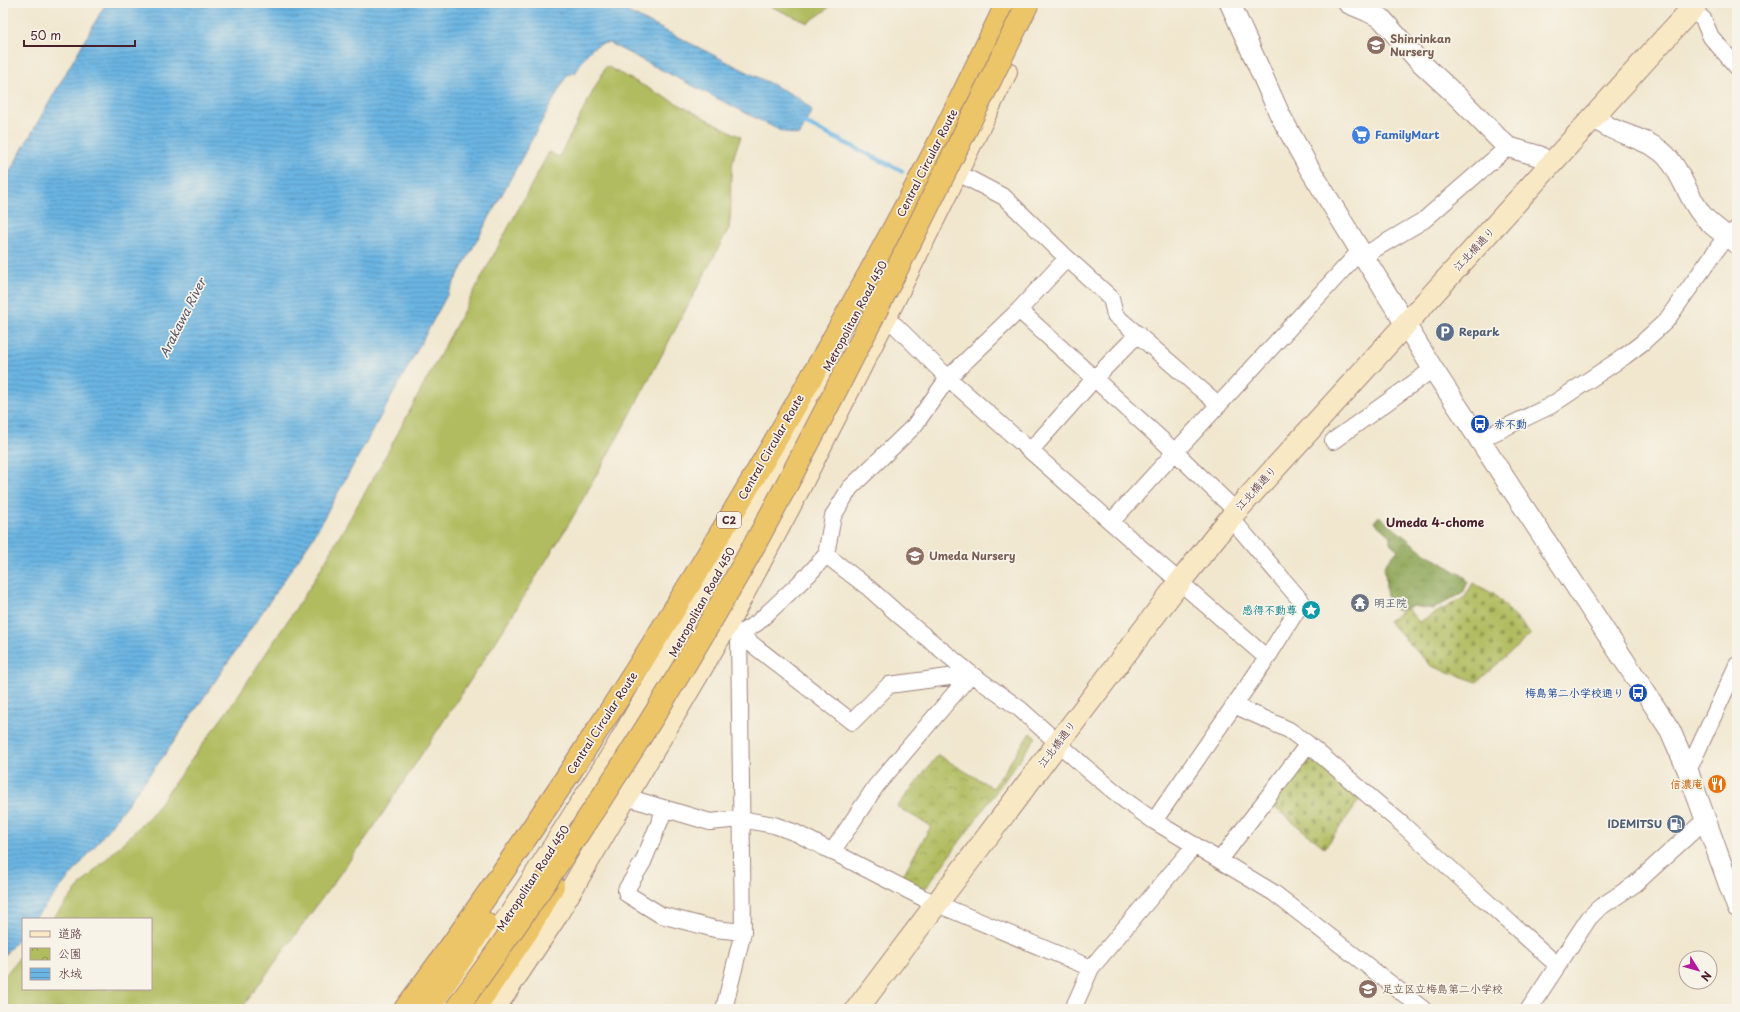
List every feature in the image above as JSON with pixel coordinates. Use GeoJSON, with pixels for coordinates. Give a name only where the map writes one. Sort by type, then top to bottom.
{"type":"FeatureCollection","features":[{"type":"Feature","properties":{"kind":"highway","name":"Central Circular Route"},"geometry":{"type":"LineString","coordinates":[[405,1009],[486,896],[546,808],[646,655],[707,557],[833,340],[930,159],[1007,3]]}},
{"type":"Feature","properties":{"kind":"highway","name":"Central Circular Route"},"geometry":{"type":"LineString","coordinates":[[456,1009],[518,924],[581,831],[686,664],[761,532],[860,342],[1028,3]]}},
{"type":"Feature","properties":{"kind":"highway"},"geometry":{"type":"LineString","coordinates":[[428,1009],[469,946],[558,817],[623,714],[656,658],[707,557]]}},
{"type":"Feature","properties":{"kind":"highway"},"geometry":{"type":"LineString","coordinates":[[474,1009],[528,930],[562,870],[581,831]]}},
{"type":"Feature","properties":{"kind":"main road","name":"Metropolitan Road 450"},"geometry":{"type":"LineString","coordinates":[[441,1009],[510,915],[614,752],[698,610],[730,553],[933,170],[1016,3]]}},
{"type":"Feature","properties":{"kind":"main road"},"geometry":{"type":"LineString","coordinates":[[494,1009],[554,919],[626,797],[732,630],[795,496],[958,173],[1040,3]]}},
{"type":"Feature","properties":{"kind":"main road","name":"江北橋通り"},"geometry":{"type":"LineString","coordinates":[[857,1009],[938,904],[1179,582],[1233,514],[1694,6]]}},
{"type":"Feature","properties":{"kind":"street"},"geometry":{"type":"LineString","coordinates":[[1348,3],[1380,18],[1417,59],[1508,147],[1540,156],[1550,165]]}},
{"type":"Feature","properties":{"kind":"street"},"geometry":{"type":"LineString","coordinates":[[1234,4],[1280,115],[1308,166],[1433,369],[1661,714],[1679,748],[1737,907]]}},
{"type":"Feature","properties":{"kind":"street"},"geometry":{"type":"LineString","coordinates":[[1694,6],[1703,19],[1711,37],[1737,67]]}},
{"type":"Feature","properties":{"kind":"street"},"geometry":{"type":"LineString","coordinates":[[1479,440],[1550,406],[1642,343],[1666,321],[1734,236],[1700,213],[1662,152],[1643,142],[1604,126],[1594,117]]}},
{"type":"Feature","properties":{"kind":"street"},"geometry":{"type":"LineString","coordinates":[[1110,522],[1362,254],[1424,220],[1508,147]]}},
{"type":"Feature","properties":{"kind":"street"},"geometry":{"type":"LineString","coordinates":[[958,173],[1004,197],[1111,298],[1115,315],[1219,405]]}},
{"type":"Feature","properties":{"kind":"street"},"geometry":{"type":"LineString","coordinates":[[732,630],[757,623],[809,574],[826,555],[833,516],[850,488],[914,426],[948,378],[1019,310],[1067,258]]}},
{"type":"Feature","properties":{"kind":"street"},"geometry":{"type":"LineString","coordinates":[[1019,310],[1175,452],[1233,514],[1302,602],[1267,658],[1154,821]]}},
{"type":"Feature","properties":{"kind":"street"},"geometry":{"type":"LineString","coordinates":[[884,320],[896,326],[948,378],[1031,450],[1110,522],[1267,658]]}},
{"type":"Feature","properties":{"kind":"street"},"geometry":{"type":"LineString","coordinates":[[1031,450],[1094,379],[1138,334]]}},
{"type":"Feature","properties":{"kind":"street"},"geometry":{"type":"LineString","coordinates":[[1333,441],[1433,369]]}},
{"type":"Feature","properties":{"kind":"street"},"geometry":{"type":"LineString","coordinates":[[826,555],[870,589],[900,616],[971,674],[1020,709],[1121,796],[1154,821],[1274,893],[1424,1009]]}},
{"type":"Feature","properties":{"kind":"street"},"geometry":{"type":"LineString","coordinates":[[698,610],[732,630],[852,722],[888,685],[971,674]]}},
{"type":"Feature","properties":{"kind":"street"},"geometry":{"type":"LineString","coordinates":[[724,1009],[743,932],[732,630]]}},
{"type":"Feature","properties":{"kind":"street"},"geometry":{"type":"LineString","coordinates":[[1688,771],[1737,665]]}},
{"type":"Feature","properties":{"kind":"street"},"geometry":{"type":"LineString","coordinates":[[832,852],[876,786],[971,674]]}},
{"type":"Feature","properties":{"kind":"street"},"geometry":{"type":"LineString","coordinates":[[1234,705],[1289,730],[1308,744],[1403,825],[1454,873],[1557,965]]}},
{"type":"Feature","properties":{"kind":"street"},"geometry":{"type":"LineString","coordinates":[[1220,860],[1308,744]]}},
{"type":"Feature","properties":{"kind":"street"},"geometry":{"type":"LineString","coordinates":[[626,797],[710,822],[740,819],[774,825],[796,833],[938,904],[1091,968]]}},
{"type":"Feature","properties":{"kind":"street"},"geometry":{"type":"LineString","coordinates":[[665,809],[643,862],[626,890],[627,894],[661,915],[715,929],[743,932]]}},
{"type":"Feature","properties":{"kind":"street"},"geometry":{"type":"LineString","coordinates":[[1529,1009],[1589,918],[1599,908],[1635,884],[1705,820]]}},
{"type":"Feature","properties":{"kind":"street"},"geometry":{"type":"LineString","coordinates":[[1073,1009],[1091,968],[1196,845]]}},
{"type":"Feature","properties":{"kind":"green space"},"geometry":{"type":"Polygon","coordinates":[[[763,3],[831,3],[826,10],[808,23],[763,3]]]}},
{"type":"Feature","properties":{"kind":"green space"},"geometry":{"type":"Polygon","coordinates":[[[606,66],[741,137],[734,155],[732,170],[729,228],[630,415],[570,522],[495,643],[369,834],[241,1009],[3,1009],[3,978],[22,954],[22,990],[152,990],[152,918],[53,918],[84,881],[151,815],[233,703],[310,587],[378,470],[549,152],[559,157],[606,66]]]}},
{"type":"Feature","properties":{"kind":"green space"},"geometry":{"type":"Polygon","coordinates":[[[1379,516],[1422,551],[1465,577],[1468,582],[1463,593],[1433,609],[1412,606],[1398,611],[1390,607],[1387,597],[1384,566],[1398,550],[1390,543],[1390,536],[1374,522],[1379,516]]]}},
{"type":"Feature","properties":{"kind":"green space"},"geometry":{"type":"Polygon","coordinates":[[[1473,583],[1494,594],[1531,634],[1477,682],[1431,666],[1388,621],[1407,608],[1419,622],[1465,597],[1473,583]]]}},
{"type":"Feature","properties":{"kind":"green space"},"geometry":{"type":"Polygon","coordinates":[[[1030,733],[1036,737],[923,892],[899,882],[931,826],[897,807],[938,755],[993,788],[1030,733]]]}},
{"type":"Feature","properties":{"kind":"green space"},"geometry":{"type":"Polygon","coordinates":[[[1309,752],[1362,796],[1325,848],[1269,803],[1309,752]]]}},
{"type":"Feature","properties":{"kind":"water","name":"Arakawa River"},"geometry":{"type":"Polygon","coordinates":[[[106,3],[621,3],[628,12],[799,98],[812,110],[799,136],[781,131],[609,43],[597,45],[593,48],[582,61],[576,72],[567,75],[312,539],[166,753],[95,846],[36,918],[22,918],[22,934],[3,957],[3,183],[106,3]]]}},
{"type":"Feature","properties":{"kind":"pier"},"geometry":{"type":"Polygon","coordinates":[[[74,872],[75,873],[38,918],[36,918],[74,872]]]}},
{"type":"Feature","properties":{"kind":"waterway"},"geometry":{"type":"LineString","coordinates":[[801,121],[902,171]]}},
{"type":"Feature","properties":{"kind":"place","name":"Shinrinkan Nursery"},"geometry":{"type":"Point","coordinates":[1376,45]}},
{"type":"Feature","properties":{"kind":"place","name":"FamilyMart"},"geometry":{"type":"Point","coordinates":[1361,135]}},
{"type":"Feature","properties":{"kind":"place","name":"Repark"},"geometry":{"type":"Point","coordinates":[1445,332]}},
{"type":"Feature","properties":{"kind":"place","name":"赤不動"},"geometry":{"type":"Point","coordinates":[1480,424]}},
{"type":"Feature","properties":{"kind":"place","name":"Umeda Nursery"},"geometry":{"type":"Point","coordinates":[915,556]}},
{"type":"Feature","properties":{"kind":"place","name":"明王院"},"geometry":{"type":"Point","coordinates":[1360,603]}},
{"type":"Feature","properties":{"kind":"place","name":"感得不動尊"},"geometry":{"type":"Point","coordinates":[1311,610]}},
{"type":"Feature","properties":{"kind":"place","name":"梅島第二小学校通り"},"geometry":{"type":"Point","coordinates":[1638,693]}},
{"type":"Feature","properties":{"kind":"place","name":"信濃庵"},"geometry":{"type":"Point","coordinates":[1717,784]}},
{"type":"Feature","properties":{"kind":"place","name":"IDEMITSU"},"geometry":{"type":"Point","coordinates":[1676,824]}},
{"type":"Feature","properties":{"kind":"place","name":"足立区立梅島第二小学校"},"geometry":{"type":"Point","coordinates":[1368,989]}},
{"type":"Feature","properties":{"kind":"district","name":"Umeda 4-chome"},"geometry":{"type":"Point","coordinates":[1435,523]}}]}
